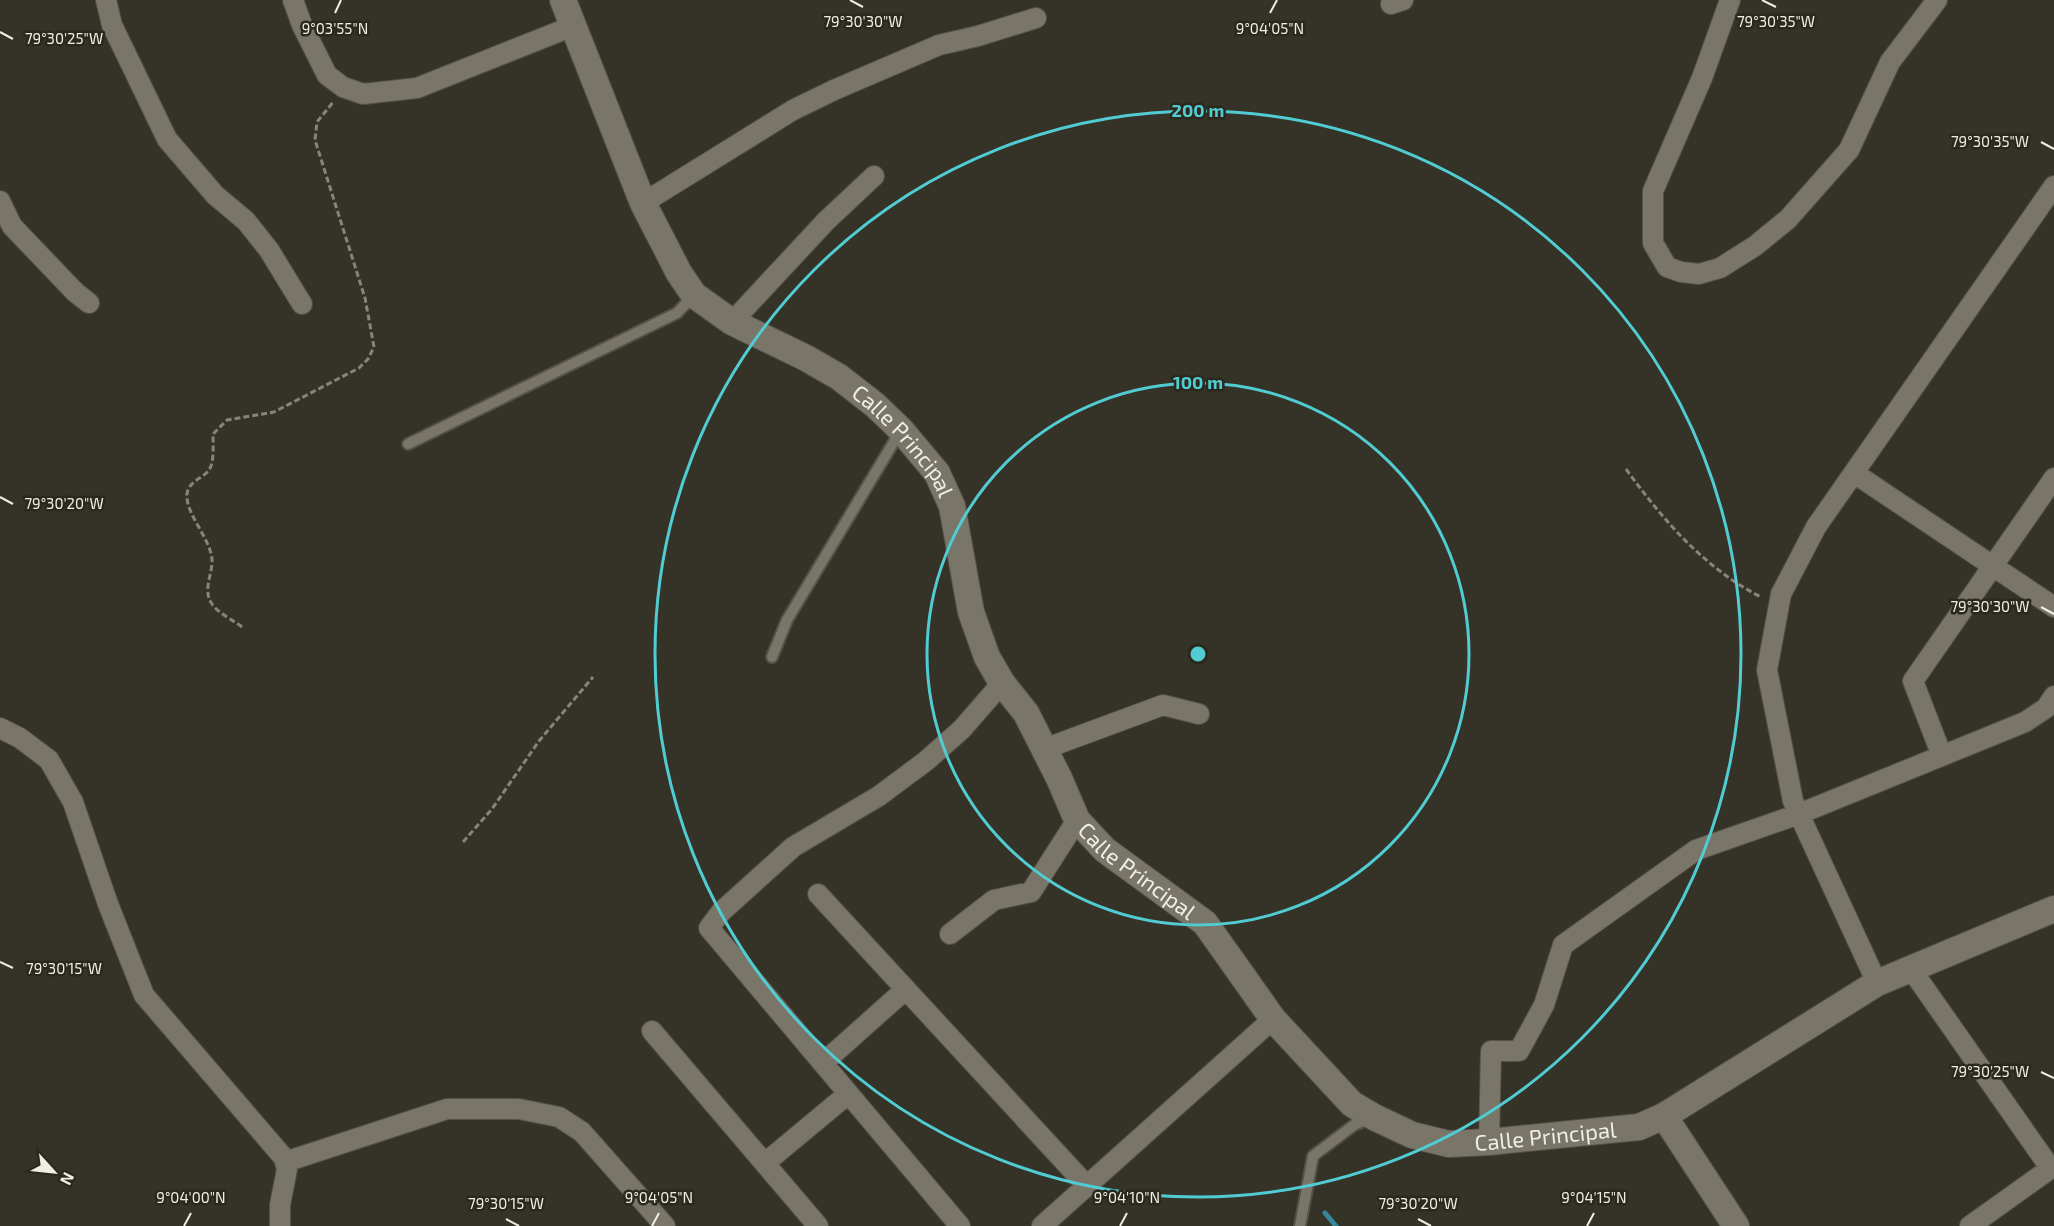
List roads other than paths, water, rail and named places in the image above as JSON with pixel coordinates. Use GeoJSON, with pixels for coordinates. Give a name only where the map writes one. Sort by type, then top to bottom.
{"type":"FeatureCollection","features":[{"type":"Feature","properties":{"kind":"street"},"geometry":{"type":"LineString","coordinates":[[106,0],[112,25],[167,139],[215,195],[246,221],[268,250],[302,304]]}},
{"type":"Feature","properties":{"kind":"street"},"geometry":{"type":"LineString","coordinates":[[293,0],[302,25],[327,75],[344,87],[363,94],[417,88],[573,26]]}},
{"type":"Feature","properties":{"kind":"street","name":"Calle Principal"},"geometry":{"type":"LineString","coordinates":[[563,0],[643,203],[679,273],[694,295],[732,322],[806,358],[839,377],[875,405],[901,430],[937,473],[952,506],[971,612],[987,657],[1002,683],[1026,713],[1077,820],[1105,850],[1205,923],[1273,1019],[1352,1104],[1412,1135],[1449,1144],[1639,1127],[1664,1116],[1878,983],[2054,909]]}},
{"type":"Feature","properties":{"kind":"street"},"geometry":{"type":"LineString","coordinates":[[1730,0],[1702,78],[1653,191],[1653,243],[1667,267],[1681,272],[1699,274],[1720,267],[1755,246],[1788,219],[1849,150],[1890,62],[1937,0]]}},
{"type":"Feature","properties":{"kind":"street"},"geometry":{"type":"LineString","coordinates":[[643,203],[793,110],[834,90],[939,45],[1036,18]]}},
{"type":"Feature","properties":{"kind":"street"},"geometry":{"type":"LineString","coordinates":[[732,322],[826,221],[874,176]]}},
{"type":"Feature","properties":{"kind":"street"},"geometry":{"type":"LineString","coordinates":[[1878,983],[1793,801],[1767,670],[1781,594],[1816,527],[2054,186]]}},
{"type":"Feature","properties":{"kind":"street"},"geometry":{"type":"LineString","coordinates":[[0,201],[12,226],[75,292],[89,303]]}},
{"type":"Feature","properties":{"kind":"street"},"geometry":{"type":"LineString","coordinates":[[1854,473],[2054,607]]}},
{"type":"Feature","properties":{"kind":"street"},"geometry":{"type":"LineString","coordinates":[[1942,756],[1913,681],[2054,478]]}},
{"type":"Feature","properties":{"kind":"street"},"geometry":{"type":"LineString","coordinates":[[960,1226],[709,928],[722,912],[793,847],[879,796],[926,761],[962,729],[1002,683]]}},
{"type":"Feature","properties":{"kind":"street"},"geometry":{"type":"LineString","coordinates":[[1489,1142],[1491,1051],[1518,1051],[1544,1005],[1563,945],[1696,850],[1799,814],[2025,722],[2046,708],[2054,696]]}},
{"type":"Feature","properties":{"kind":"street"},"geometry":{"type":"LineString","coordinates":[[1044,749],[1163,705],[1199,714]]}},
{"type":"Feature","properties":{"kind":"street"},"geometry":{"type":"LineString","coordinates":[[0,728],[20,738],[50,760],[73,802],[108,904],[144,995],[284,1158],[287,1169],[280,1205],[280,1226]]}},
{"type":"Feature","properties":{"kind":"street"},"geometry":{"type":"LineString","coordinates":[[950,933],[994,900],[1031,892],[1077,820]]}},
{"type":"Feature","properties":{"kind":"street"},"geometry":{"type":"LineString","coordinates":[[818,894],[1087,1186]]}},
{"type":"Feature","properties":{"kind":"street"},"geometry":{"type":"LineString","coordinates":[[1911,969],[2052,1168],[1971,1226]]}},
{"type":"Feature","properties":{"kind":"street"},"geometry":{"type":"LineString","coordinates":[[823,1063],[906,989]]}},
{"type":"Feature","properties":{"kind":"street"},"geometry":{"type":"LineString","coordinates":[[1052,1223],[1087,1186],[1273,1019]]}},
{"type":"Feature","properties":{"kind":"street"},"geometry":{"type":"LineString","coordinates":[[652,1030],[818,1226]]}},
{"type":"Feature","properties":{"kind":"street"},"geometry":{"type":"LineString","coordinates":[[765,1163],[848,1094]]}},
{"type":"Feature","properties":{"kind":"street"},"geometry":{"type":"LineString","coordinates":[[285,1162],[447,1109],[519,1109],[559,1117],[582,1132],[665,1226]]}},
{"type":"Feature","properties":{"kind":"street"},"geometry":{"type":"LineString","coordinates":[[1664,1116],[1736,1226]]}},
{"type":"Feature","properties":{"kind":"lane"},"geometry":{"type":"LineString","coordinates":[[408,444],[677,313],[694,295]]}},
{"type":"Feature","properties":{"kind":"lane"},"geometry":{"type":"LineString","coordinates":[[772,657],[787,620],[901,430]]}},
{"type":"Feature","properties":{"kind":"lane"},"geometry":{"type":"LineString","coordinates":[[1300,1226],[1313,1156],[1354,1125],[1374,1117]]}},
{"type":"Feature","properties":{"kind":"waterway"},"geometry":{"type":"LineString","coordinates":[[1325,1213],[1336,1226]]}}]}
